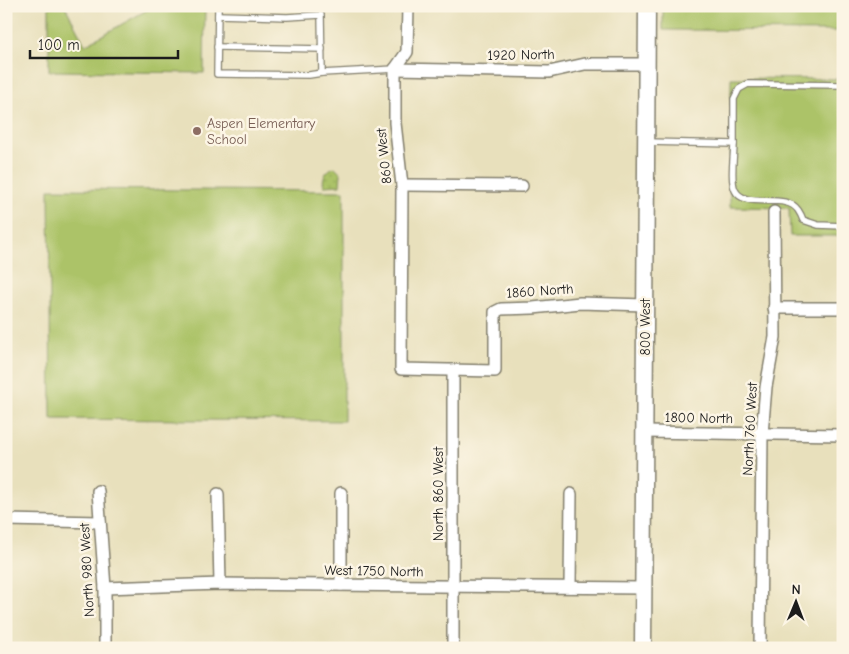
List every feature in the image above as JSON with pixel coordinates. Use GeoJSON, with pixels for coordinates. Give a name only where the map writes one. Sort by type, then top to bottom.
{"type":"FeatureCollection","features":[{"type":"Feature","properties":{"kind":"street"},"geometry":{"type":"LineString","coordinates":[[395,69],[408,52],[408,6]]}},
{"type":"Feature","properties":{"kind":"street","name":"800 West"},"geometry":{"type":"LineString","coordinates":[[643,648],[647,6]]}},
{"type":"Feature","properties":{"kind":"street","name":"1920 North"},"geometry":{"type":"LineString","coordinates":[[395,69],[549,72],[585,64],[647,64]]}},
{"type":"Feature","properties":{"kind":"street","name":"860 West"},"geometry":{"type":"LineString","coordinates":[[395,69],[395,122],[402,185],[401,315]]}},
{"type":"Feature","properties":{"kind":"street"},"geometry":{"type":"LineString","coordinates":[[402,185],[522,186]]}},
{"type":"Feature","properties":{"kind":"street","name":"North 760 West"},"geometry":{"type":"LineString","coordinates":[[760,648],[762,434],[766,387],[775,337],[774,212]]}},
{"type":"Feature","properties":{"kind":"street","name":"1860 North"},"geometry":{"type":"LineString","coordinates":[[401,315],[401,369],[495,371],[495,312],[501,309],[580,303],[645,305]]}},
{"type":"Feature","properties":{"kind":"street"},"geometry":{"type":"LineString","coordinates":[[774,308],[843,308]]}},
{"type":"Feature","properties":{"kind":"street","name":"North 860 West"},"geometry":{"type":"LineString","coordinates":[[453,370],[453,648]]}},
{"type":"Feature","properties":{"kind":"street","name":"1800 North"},"geometry":{"type":"LineString","coordinates":[[644,432],[843,435]]}},
{"type":"Feature","properties":{"kind":"street","name":"North 980 West"},"geometry":{"type":"LineString","coordinates":[[98,491],[105,588],[105,648]]}},
{"type":"Feature","properties":{"kind":"street"},"geometry":{"type":"LineString","coordinates":[[341,493],[341,585]]}},
{"type":"Feature","properties":{"kind":"street"},"geometry":{"type":"LineString","coordinates":[[218,494],[220,584]]}},
{"type":"Feature","properties":{"kind":"street"},"geometry":{"type":"LineString","coordinates":[[570,587],[571,494]]}},
{"type":"Feature","properties":{"kind":"street"},"geometry":{"type":"LineString","coordinates":[[6,520],[100,522]]}},
{"type":"Feature","properties":{"kind":"street","name":"West 1750 North"},"geometry":{"type":"LineString","coordinates":[[105,588],[220,584],[643,588]]}},
{"type":"Feature","properties":{"kind":"lane"},"geometry":{"type":"LineString","coordinates":[[218,6],[217,74],[309,75],[395,69]]}},
{"type":"Feature","properties":{"kind":"lane"},"geometry":{"type":"LineString","coordinates":[[218,15],[321,16],[322,73]]}},
{"type":"Feature","properties":{"kind":"lane"},"geometry":{"type":"LineString","coordinates":[[217,47],[322,49]]}},
{"type":"Feature","properties":{"kind":"lane"},"geometry":{"type":"LineString","coordinates":[[843,85],[748,84],[739,89],[734,99],[734,181],[735,190],[740,196],[750,200],[791,204],[798,209],[803,220],[818,225],[843,226]]}},
{"type":"Feature","properties":{"kind":"lane"},"geometry":{"type":"LineString","coordinates":[[646,142],[734,144]]}},
{"type":"Feature","properties":{"kind":"green space"},"geometry":{"type":"Polygon","coordinates":[[[49,6],[65,6],[85,45],[154,6],[205,6],[204,73],[49,71],[49,6]]]}},
{"type":"Feature","properties":{"kind":"green space"},"geometry":{"type":"Polygon","coordinates":[[[663,6],[843,6],[843,31],[663,30],[663,6]]]}},
{"type":"Feature","properties":{"kind":"green space"},"geometry":{"type":"Polygon","coordinates":[[[731,78],[843,79],[843,236],[790,236],[789,208],[730,207],[731,78]]]}},
{"type":"Feature","properties":{"kind":"green space"},"geometry":{"type":"Polygon","coordinates":[[[335,167],[341,173],[340,185],[324,186],[325,174],[335,167]]]}},
{"type":"Feature","properties":{"kind":"green space"},"geometry":{"type":"Polygon","coordinates":[[[49,189],[344,191],[344,421],[51,419],[49,189]]]}},
{"type":"Feature","properties":{"kind":"place","name":"Aspen Elementary School"},"geometry":{"type":"Point","coordinates":[197,131]}}]}
